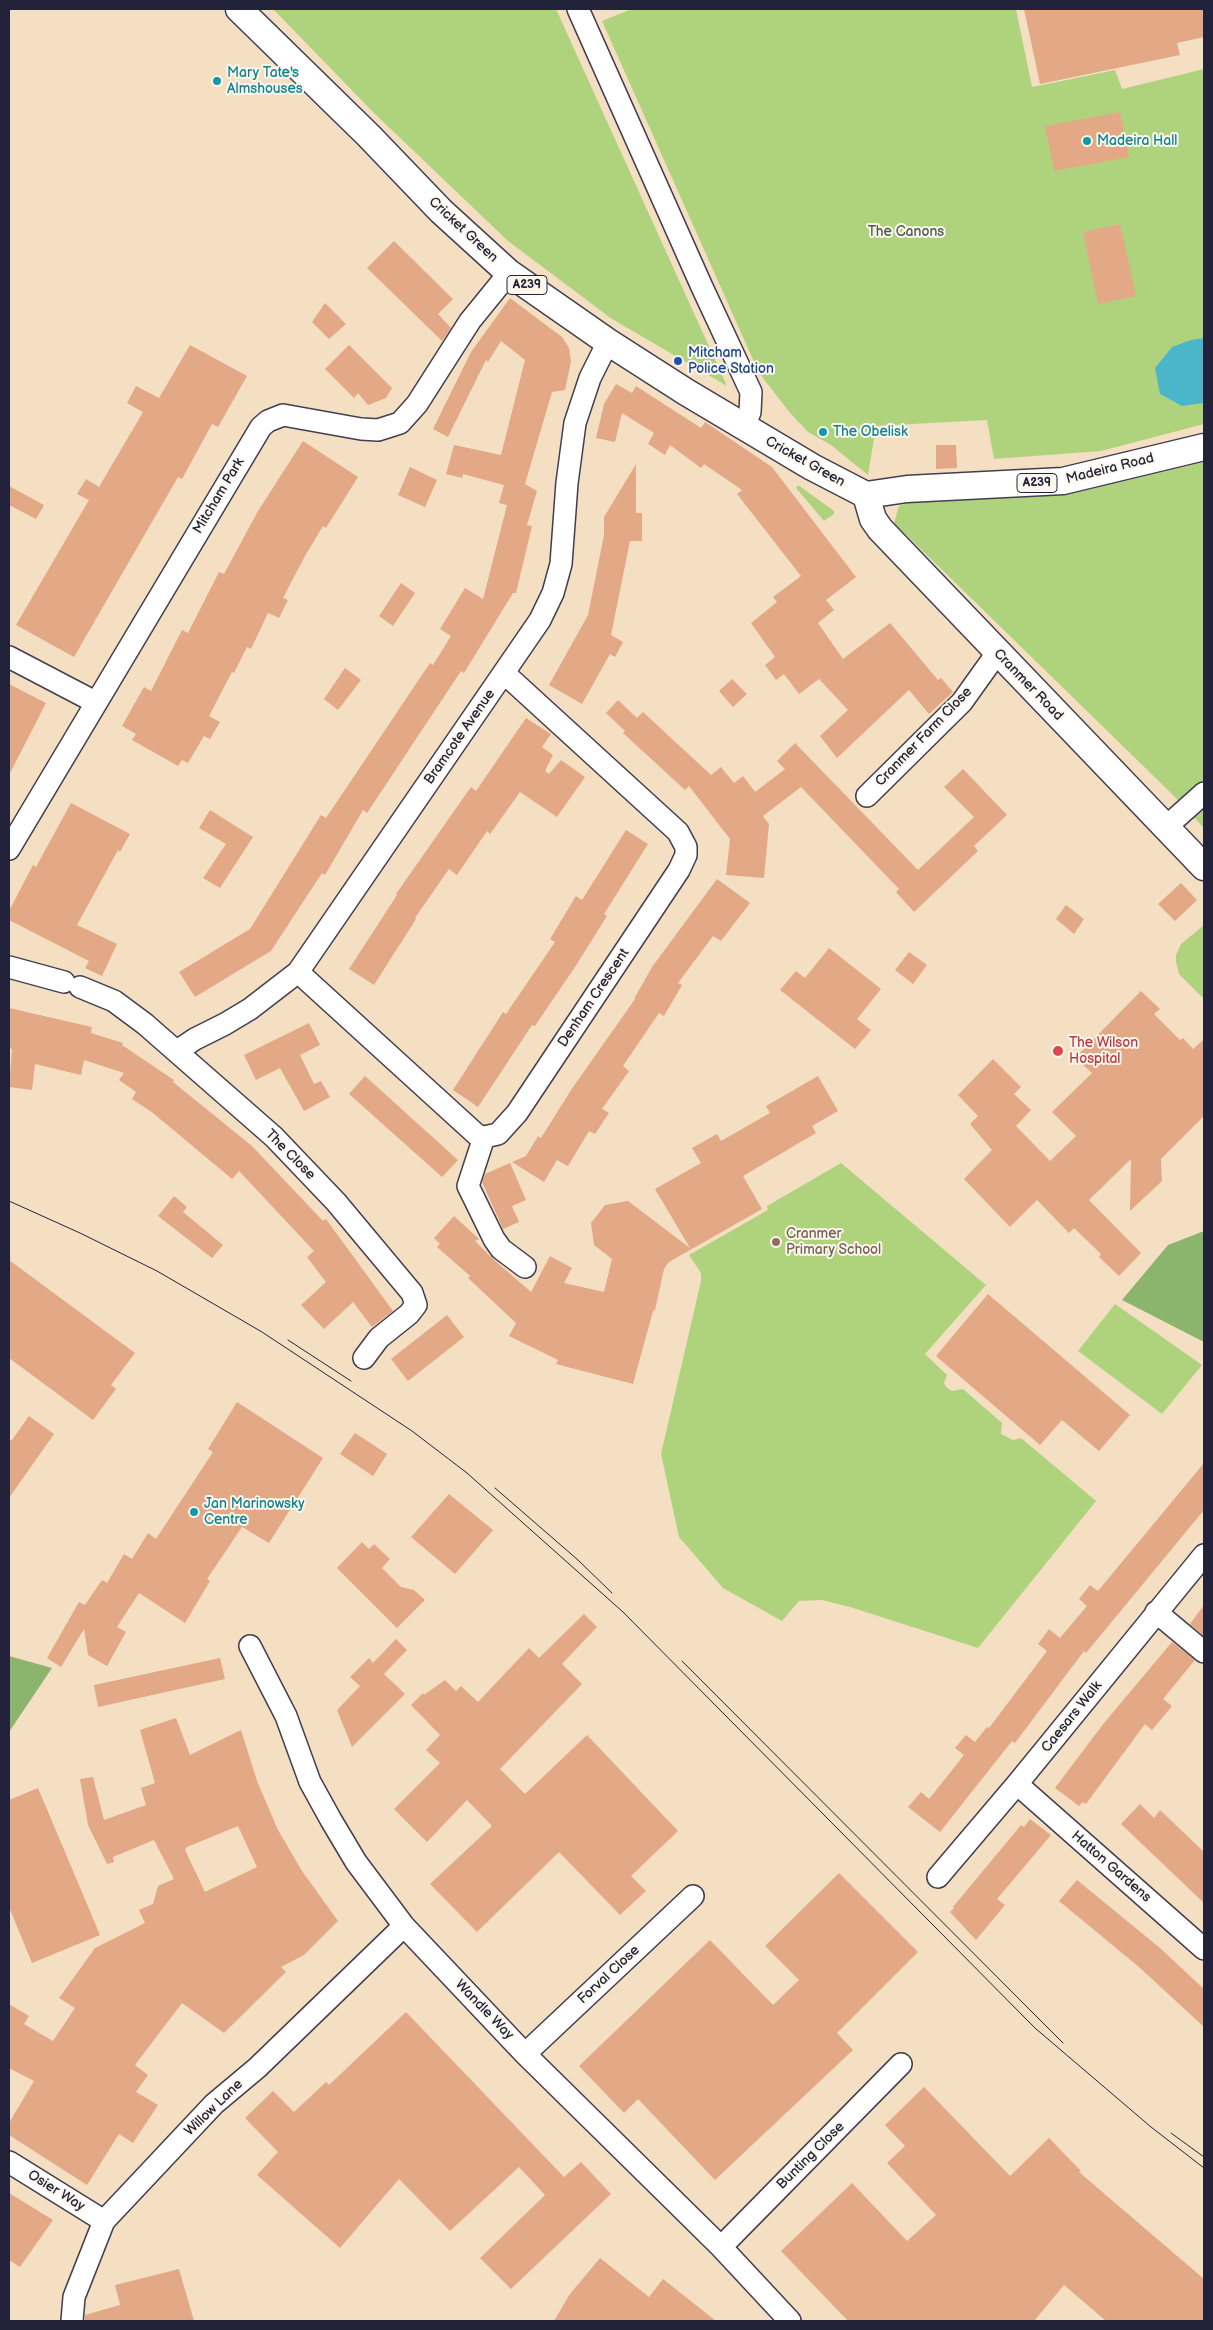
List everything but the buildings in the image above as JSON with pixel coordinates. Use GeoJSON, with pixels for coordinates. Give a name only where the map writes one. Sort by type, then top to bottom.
{"type":"FeatureCollection","features":[{"type":"Feature","properties":{"kind":"main road","name":"Cricket Green"},"geometry":{"type":"LineString","coordinates":[[239,9],[369,136],[441,211],[509,273],[608,342],[744,427],[812,467],[866,495]]}},
{"type":"Feature","properties":{"kind":"main road","name":"Madeira Road"},"geometry":{"type":"LineString","coordinates":[[866,495],[907,489],[1063,481],[1204,446]]}},
{"type":"Feature","properties":{"kind":"main road","name":"Cranmer Road"},"geometry":{"type":"LineString","coordinates":[[866,495],[873,519],[880,529],[1204,867]]}},
{"type":"Feature","properties":{"kind":"street"},"geometry":{"type":"LineString","coordinates":[[578,9],[702,288],[751,392],[750,412],[744,427]]}},
{"type":"Feature","properties":{"kind":"street","name":"Mitcham Park"},"geometry":{"type":"LineString","coordinates":[[9,849],[95,702],[261,427],[268,421],[283,415],[361,429],[378,430],[400,423],[418,404],[470,321],[509,273]]}},
{"type":"Feature","properties":{"kind":"street","name":"Bramcote Avenue"},"geometry":{"type":"LineString","coordinates":[[177,1051],[194,1039],[225,1024],[250,1008],[298,972],[540,620],[558,578],[563,550],[566,483],[575,424],[590,378],[608,342]]}},
{"type":"Feature","properties":{"kind":"street","name":"Cranmer Farm Close"},"geometry":{"type":"LineString","coordinates":[[867,796],[962,702],[998,653]]}},
{"type":"Feature","properties":{"kind":"street"},"geometry":{"type":"LineString","coordinates":[[9,657],[95,702]]}},
{"type":"Feature","properties":{"kind":"street","name":"Denham Crescent"},"geometry":{"type":"LineString","coordinates":[[484,1137],[492,1137],[503,1131],[517,1113],[679,870],[686,855],[684,840],[678,832],[504,673]]}},
{"type":"Feature","properties":{"kind":"street"},"geometry":{"type":"LineString","coordinates":[[1166,827],[1204,793]]}},
{"type":"Feature","properties":{"kind":"street","name":"The Close"},"geometry":{"type":"LineString","coordinates":[[9,967],[72,985],[114,1001],[177,1051],[274,1137],[336,1202],[412,1293],[416,1305],[409,1314],[379,1338],[364,1358]]}},
{"type":"Feature","properties":{"kind":"street"},"geometry":{"type":"LineString","coordinates":[[298,972],[470,1130],[484,1137],[468,1186],[494,1239],[501,1249],[525,1267]]}},
{"type":"Feature","properties":{"kind":"street","name":"Caesars Walk"},"geometry":{"type":"LineString","coordinates":[[938,1877],[1017,1784],[1204,1554]]}},
{"type":"Feature","properties":{"kind":"street"},"geometry":{"type":"LineString","coordinates":[[1156,1612],[1204,1652]]}},
{"type":"Feature","properties":{"kind":"street","name":"Wandle Way"},"geometry":{"type":"LineString","coordinates":[[250,1646],[286,1716],[310,1782],[334,1826],[356,1862],[404,1926],[525,2054],[721,2247],[790,2321]]}},
{"type":"Feature","properties":{"kind":"street","name":"Hatton Gardens"},"geometry":{"type":"LineString","coordinates":[[1017,1784],[1204,1949]]}},
{"type":"Feature","properties":{"kind":"street","name":"Forval Close"},"geometry":{"type":"LineString","coordinates":[[525,2054],[693,1896]]}},
{"type":"Feature","properties":{"kind":"street","name":"Willow Lane"},"geometry":{"type":"LineString","coordinates":[[72,2321],[74,2297],[104,2221],[214,2104],[257,2068],[404,1926]]}},
{"type":"Feature","properties":{"kind":"street","name":"Bunting Close"},"geometry":{"type":"LineString","coordinates":[[721,2247],[902,2064]]}},
{"type":"Feature","properties":{"kind":"street","name":"Osier Way"},"geometry":{"type":"LineString","coordinates":[[9,2162],[104,2221]]}},
{"type":"Feature","properties":{"kind":"green space"},"geometry":{"type":"Polygon","coordinates":[[[273,9],[556,9],[727,386],[612,319],[508,241],[374,113],[273,9]]]}},
{"type":"Feature","properties":{"kind":"green space","name":"The Canons"},"geometry":{"type":"Polygon","coordinates":[[[632,9],[1016,9],[1032,87],[1115,70],[1122,89],[1204,69],[1204,424],[1101,451],[994,459],[987,420],[876,426],[868,475],[831,445],[808,432],[791,414],[759,373],[602,21],[632,9]]]}},
{"type":"Feature","properties":{"kind":"green space"},"geometry":{"type":"Polygon","coordinates":[[[1204,462],[1204,828],[1173,795],[894,523],[899,506],[925,498],[1074,493],[1204,462]]]}},
{"type":"Feature","properties":{"kind":"green space"},"geometry":{"type":"Polygon","coordinates":[[[798,485],[834,511],[834,514],[824,521],[796,488],[798,485]]]}},
{"type":"Feature","properties":{"kind":"green space"},"geometry":{"type":"Polygon","coordinates":[[[1204,925],[1204,999],[1179,974],[1176,955],[1181,944],[1204,925]]]}},
{"type":"Feature","properties":{"kind":"green space"},"geometry":{"type":"Polygon","coordinates":[[[841,1163],[986,1285],[925,1354],[947,1375],[944,1383],[946,1387],[952,1391],[963,1389],[1002,1423],[1001,1434],[1013,1440],[1021,1438],[1096,1501],[978,1648],[850,1607],[822,1600],[799,1601],[782,1621],[723,1588],[679,1537],[661,1454],[701,1281],[701,1273],[689,1255],[768,1210],[767,1206],[841,1163]]]}},
{"type":"Feature","properties":{"kind":"green space"},"geometry":{"type":"Polygon","coordinates":[[[1204,1231],[1204,1342],[1122,1300],[1168,1245],[1204,1231]]]}},
{"type":"Feature","properties":{"kind":"green space"},"geometry":{"type":"Polygon","coordinates":[[[1115,1304],[1202,1365],[1162,1414],[1078,1351],[1115,1304]]]}},
{"type":"Feature","properties":{"kind":"green space"},"geometry":{"type":"Polygon","coordinates":[[[9,1656],[52,1668],[9,1732],[9,1656]]]}},
{"type":"Feature","properties":{"kind":"water"},"geometry":{"type":"Polygon","coordinates":[[[1204,338],[1204,403],[1182,406],[1160,394],[1155,368],[1172,347],[1191,340],[1204,338]]]}},
{"type":"Feature","properties":{"kind":"tram line"},"geometry":{"type":"LineString","coordinates":[[9,1201],[157,1271],[262,1332],[412,1431],[467,1473],[623,1612],[1035,2028],[1151,2127],[1204,2168]]}},
{"type":"Feature","properties":{"kind":"tram line"},"geometry":{"type":"LineString","coordinates":[[288,1340],[351,1381]]}},
{"type":"Feature","properties":{"kind":"tram line"},"geometry":{"type":"LineString","coordinates":[[495,1488],[578,1560],[612,1593]]}},
{"type":"Feature","properties":{"kind":"tram line"},"geometry":{"type":"LineString","coordinates":[[682,1661],[1063,2043]]}},
{"type":"Feature","properties":{"kind":"tram line"},"geometry":{"type":"LineString","coordinates":[[1171,2133],[1204,2157]]}},
{"type":"Feature","properties":{"kind":"place","name":"Mary Tate's Almshouses"},"geometry":{"type":"Point","coordinates":[217,81]}},
{"type":"Feature","properties":{"kind":"place","name":"Madeira Hall"},"geometry":{"type":"Point","coordinates":[1087,141]}},
{"type":"Feature","properties":{"kind":"place","name":"Mitcham Police Station"},"geometry":{"type":"Point","coordinates":[678,361]}},
{"type":"Feature","properties":{"kind":"place","name":"The Obelisk"},"geometry":{"type":"Point","coordinates":[823,432]}},
{"type":"Feature","properties":{"kind":"place","name":"The Wilson Hospital"},"geometry":{"type":"Point","coordinates":[1058,1051]}},
{"type":"Feature","properties":{"kind":"place","name":"Cranmer Primary School"},"geometry":{"type":"Point","coordinates":[776,1242]}},
{"type":"Feature","properties":{"kind":"place","name":"Jan Marinowsky Centre"},"geometry":{"type":"Point","coordinates":[194,1512]}}]}
